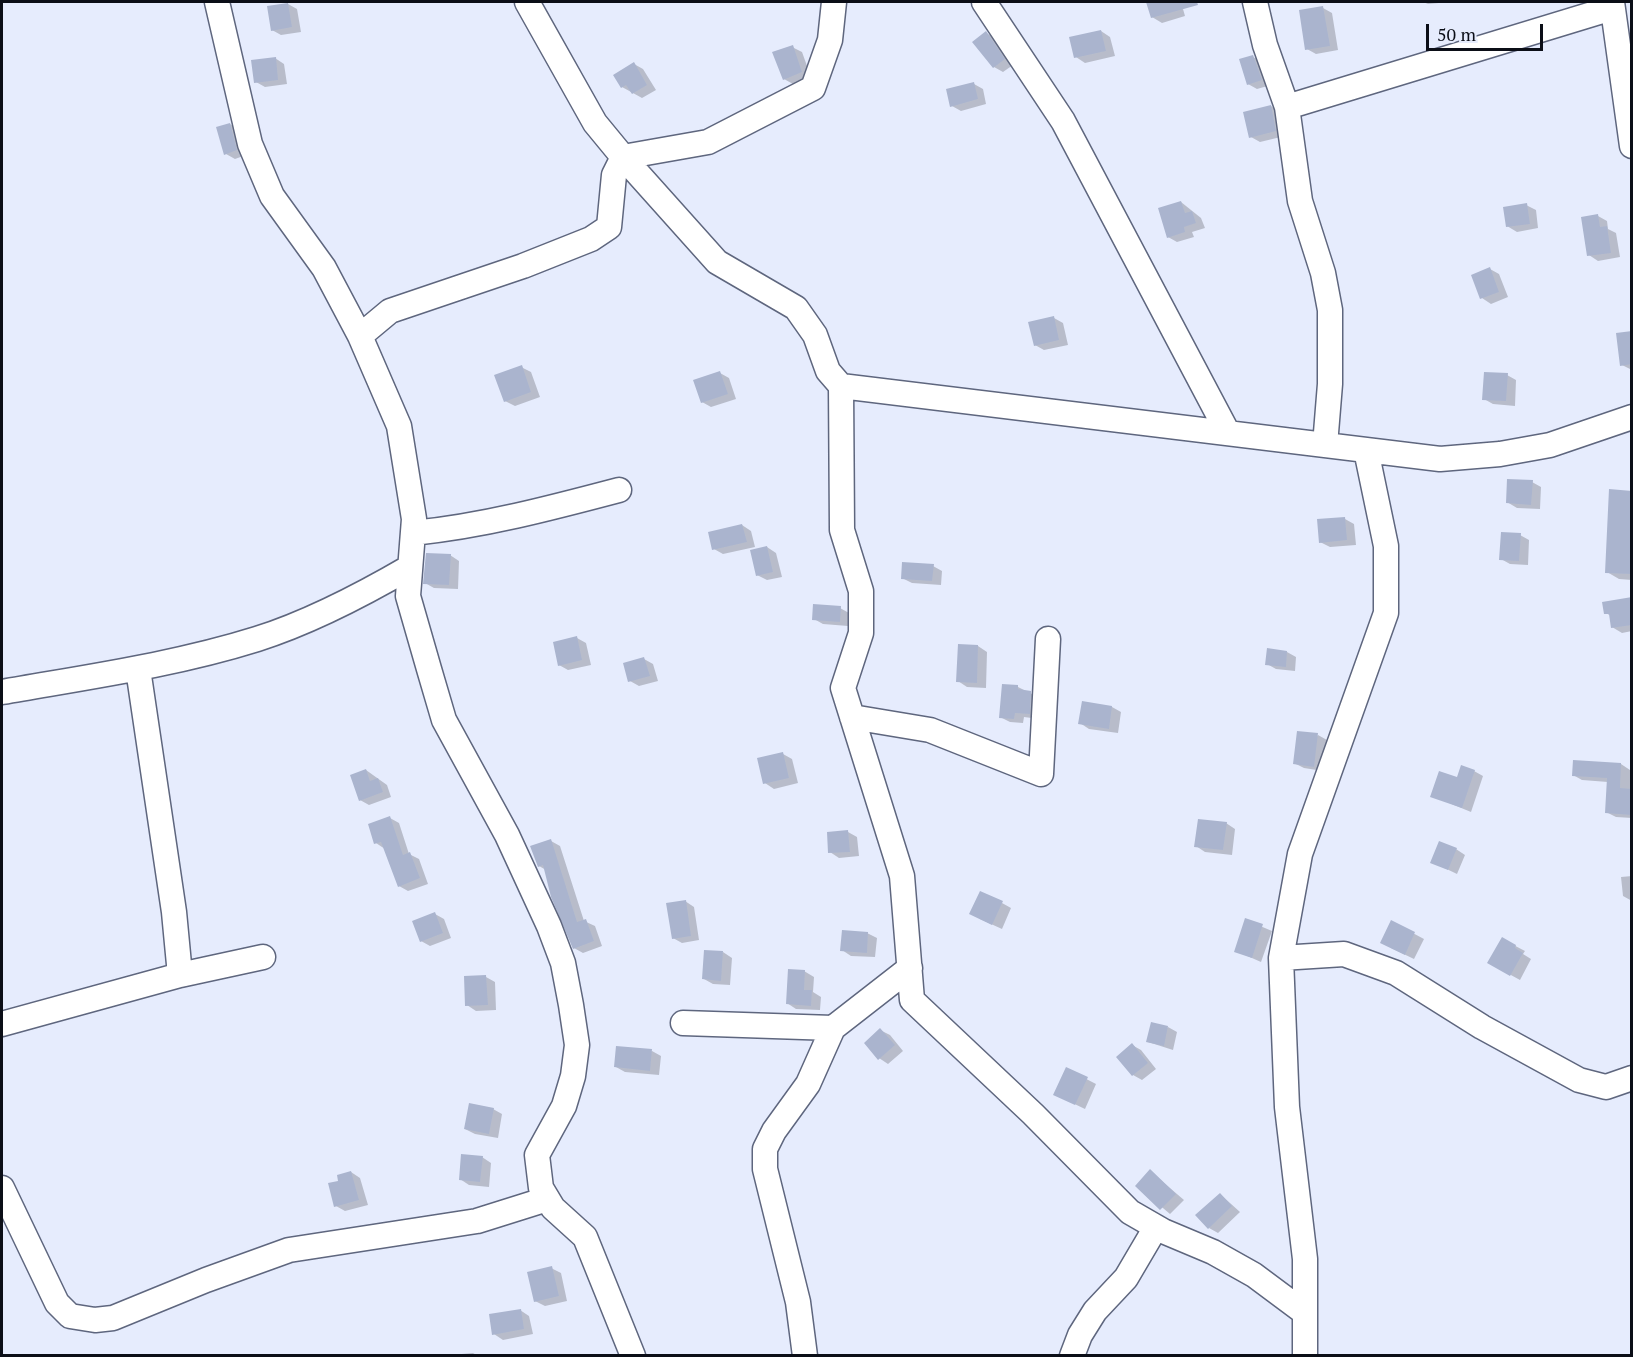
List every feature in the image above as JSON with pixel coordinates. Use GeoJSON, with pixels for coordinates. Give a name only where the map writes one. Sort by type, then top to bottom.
{"type":"FeatureCollection","features":[{"type":"Feature","properties":{"kind":"street"},"geometry":{"type":"LineString","coordinates":[[217,2],[250,144],[272,196],[324,268],[360,336],[399,426],[414,519],[408,596],[444,720],[507,835],[564,963],[577,1045],[573,1076],[564,1106],[537,1155],[541,1188],[553,1208],[585,1238],[633,1356]]}},
{"type":"Feature","properties":{"kind":"street"},"geometry":{"type":"LineString","coordinates":[[527,2],[595,123],[717,261],[796,308],[815,335],[828,371],[841,386],[842,530],[861,591],[861,633],[843,688],[902,876],[912,1000],[1033,1114],[1130,1212],[1156,1227],[1213,1252],[1254,1275],[1305,1313]]}},
{"type":"Feature","properties":{"kind":"street"},"geometry":{"type":"LineString","coordinates":[[623,157],[708,142],[813,88],[830,40],[834,2]]}},
{"type":"Feature","properties":{"kind":"street"},"geometry":{"type":"LineString","coordinates":[[984,2],[1063,121],[1227,433]]}},
{"type":"Feature","properties":{"kind":"street"},"geometry":{"type":"LineString","coordinates":[[1255,2],[1265,45],[1287,107],[1300,201],[1323,273],[1330,310],[1330,384],[1325,445]]}},
{"type":"Feature","properties":{"kind":"street"},"geometry":{"type":"LineString","coordinates":[[1287,107],[1612,5],[1632,146]]}},
{"type":"Feature","properties":{"kind":"street"},"geometry":{"type":"LineString","coordinates":[[360,336],[390,311],[523,266],[591,238],[609,227],[615,175],[623,157]]}},
{"type":"Feature","properties":{"kind":"street"},"geometry":{"type":"LineString","coordinates":[[841,386],[1440,459],[1500,454],[1550,445],[1632,417]]}},
{"type":"Feature","properties":{"kind":"street"},"geometry":{"type":"LineString","coordinates":[[1305,1356],[1305,1258],[1287,1107],[1281,958],[1300,854],[1386,613],[1386,546],[1366,450]]}},
{"type":"Feature","properties":{"kind":"street"},"geometry":{"type":"LineString","coordinates":[[412,533],[446,530],[521,516],[619,490]]}},
{"type":"Feature","properties":{"kind":"street"},"geometry":{"type":"LineString","coordinates":[[2,692],[138,669],[258,639],[362,595],[410,567]]}},
{"type":"Feature","properties":{"kind":"street"},"geometry":{"type":"LineString","coordinates":[[852,717],[930,729],[1041,774],[1048,639]]}},
{"type":"Feature","properties":{"kind":"street"},"geometry":{"type":"LineString","coordinates":[[138,669],[174,912],[180,975]]}},
{"type":"Feature","properties":{"kind":"street"},"geometry":{"type":"LineString","coordinates":[[1281,958],[1344,954],[1396,974],[1482,1027],[1579,1080],[1606,1087],[1632,1078]]}},
{"type":"Feature","properties":{"kind":"street"},"geometry":{"type":"LineString","coordinates":[[2,1024],[180,975],[263,957]]}},
{"type":"Feature","properties":{"kind":"street"},"geometry":{"type":"LineString","coordinates":[[805,1356],[798,1302],[765,1169],[765,1149],[774,1131],[808,1084],[833,1028],[910,968]]}},
{"type":"Feature","properties":{"kind":"street"},"geometry":{"type":"LineString","coordinates":[[683,1023],[833,1028]]}},
{"type":"Feature","properties":{"kind":"street"},"geometry":{"type":"LineString","coordinates":[[2,1188],[57,1303],[70,1316],[95,1320],[113,1318],[206,1280],[289,1250],[477,1221],[547,1199]]}},
{"type":"Feature","properties":{"kind":"street"},"geometry":{"type":"LineString","coordinates":[[1072,1356],[1080,1335],[1095,1311],[1126,1278],[1156,1227]]}},
{"type":"Feature","properties":{"kind":"building"},"geometry":{"type":"Polygon","coordinates":[[[1146,2],[1197,2],[1198,5],[1151,18],[1146,2]]]}},
{"type":"Feature","properties":{"kind":"building"},"geometry":{"type":"Polygon","coordinates":[[[288,3],[292,27],[271,31],[267,6],[288,3]]]}},
{"type":"Feature","properties":{"kind":"building"},"geometry":{"type":"Polygon","coordinates":[[[1323,6],[1330,46],[1305,50],[1299,10],[1323,6]]]}},
{"type":"Feature","properties":{"kind":"building"},"geometry":{"type":"Polygon","coordinates":[[[1101,30],[1106,51],[1074,58],[1069,37],[1101,30]]]}},
{"type":"Feature","properties":{"kind":"building"},"geometry":{"type":"Polygon","coordinates":[[[986,31],[1005,59],[993,68],[972,42],[986,31]]]}},
{"type":"Feature","properties":{"kind":"building"},"geometry":{"type":"Polygon","coordinates":[[[793,45],[802,72],[783,80],[772,52],[793,45]]]}},
{"type":"Feature","properties":{"kind":"building"},"geometry":{"type":"Polygon","coordinates":[[[1253,55],[1262,80],[1247,85],[1239,59],[1253,55]]]}},
{"type":"Feature","properties":{"kind":"building"},"geometry":{"type":"Polygon","coordinates":[[[276,57],[278,80],[254,83],[251,60],[276,57]]]}},
{"type":"Feature","properties":{"kind":"building"},"geometry":{"type":"Polygon","coordinates":[[[634,62],[647,85],[632,94],[626,85],[621,88],[613,75],[634,62]]]}},
{"type":"Feature","properties":{"kind":"building"},"geometry":{"type":"Polygon","coordinates":[[[974,82],[978,99],[950,107],[946,89],[974,82]]]}},
{"type":"Feature","properties":{"kind":"building"},"geometry":{"type":"Polygon","coordinates":[[[1271,105],[1276,131],[1249,138],[1243,112],[1271,105]]]}},
{"type":"Feature","properties":{"kind":"building"},"geometry":{"type":"Polygon","coordinates":[[[230,123],[237,150],[224,155],[216,127],[230,123]]]}},
{"type":"Feature","properties":{"kind":"building"},"geometry":{"type":"Polygon","coordinates":[[[1181,201],[1185,213],[1192,211],[1196,223],[1184,227],[1185,232],[1167,238],[1158,208],[1181,201]]]}},
{"type":"Feature","properties":{"kind":"building"},"geometry":{"type":"Polygon","coordinates":[[[1527,203],[1530,224],[1506,227],[1503,207],[1527,203]]]}},
{"type":"Feature","properties":{"kind":"building"},"geometry":{"type":"Polygon","coordinates":[[[1598,214],[1600,227],[1607,226],[1611,253],[1587,256],[1581,217],[1598,214]]]}},
{"type":"Feature","properties":{"kind":"building"},"geometry":{"type":"Polygon","coordinates":[[[1490,267],[1499,292],[1480,299],[1471,275],[1490,267]]]}},
{"type":"Feature","properties":{"kind":"building"},"geometry":{"type":"Polygon","coordinates":[[[1054,316],[1059,340],[1034,346],[1028,322],[1054,316]]]}},
{"type":"Feature","properties":{"kind":"building"},"geometry":{"type":"Polygon","coordinates":[[[1632,331],[1632,364],[1620,366],[1616,333],[1632,331]]]}},
{"type":"Feature","properties":{"kind":"building"},"geometry":{"type":"Polygon","coordinates":[[[522,365],[531,392],[504,402],[494,375],[522,365]]]}},
{"type":"Feature","properties":{"kind":"building"},"geometry":{"type":"Polygon","coordinates":[[[720,371],[728,394],[701,403],[693,380],[720,371]]]}},
{"type":"Feature","properties":{"kind":"building"},"geometry":{"type":"Polygon","coordinates":[[[1484,372],[1508,373],[1506,401],[1482,400],[1484,372]]]}},
{"type":"Feature","properties":{"kind":"building"},"geometry":{"type":"Polygon","coordinates":[[[1507,479],[1533,480],[1531,505],[1506,503],[1507,479]]]}},
{"type":"Feature","properties":{"kind":"building"},"geometry":{"type":"Polygon","coordinates":[[[1609,489],[1632,491],[1631,574],[1605,573],[1609,489]]]}},
{"type":"Feature","properties":{"kind":"building"},"geometry":{"type":"Polygon","coordinates":[[[1345,517],[1347,540],[1319,543],[1317,519],[1345,517]]]}},
{"type":"Feature","properties":{"kind":"building"},"geometry":{"type":"Polygon","coordinates":[[[742,524],[747,542],[712,550],[708,532],[742,524]]]}},
{"type":"Feature","properties":{"kind":"building"},"geometry":{"type":"Polygon","coordinates":[[[1501,532],[1521,533],[1519,561],[1499,560],[1501,532]]]}},
{"type":"Feature","properties":{"kind":"building"},"geometry":{"type":"Polygon","coordinates":[[[767,546],[773,572],[756,576],[750,550],[767,546]]]}},
{"type":"Feature","properties":{"kind":"building"},"geometry":{"type":"Polygon","coordinates":[[[426,553],[451,554],[449,585],[423,584],[426,553]]]}},
{"type":"Feature","properties":{"kind":"building"},"geometry":{"type":"Polygon","coordinates":[[[902,562],[934,564],[932,581],[901,579],[902,562]]]}},
{"type":"Feature","properties":{"kind":"building"},"geometry":{"type":"Polygon","coordinates":[[[1632,597],[1632,625],[1611,628],[1609,614],[1604,614],[1602,602],[1632,597]]]}},
{"type":"Feature","properties":{"kind":"building"},"geometry":{"type":"Polygon","coordinates":[[[813,604],[841,606],[840,622],[812,620],[813,604]]]}},
{"type":"Feature","properties":{"kind":"building"},"geometry":{"type":"Polygon","coordinates":[[[577,636],[582,660],[558,666],[553,642],[577,636]]]}},
{"type":"Feature","properties":{"kind":"building"},"geometry":{"type":"Polygon","coordinates":[[[958,644],[978,645],[977,683],[956,682],[958,644]]]}},
{"type":"Feature","properties":{"kind":"building"},"geometry":{"type":"Polygon","coordinates":[[[1267,648],[1287,651],[1286,667],[1265,665],[1267,648]]]}},
{"type":"Feature","properties":{"kind":"building"},"geometry":{"type":"Polygon","coordinates":[[[644,657],[650,676],[628,682],[623,663],[644,657]]]}},
{"type":"Feature","properties":{"kind":"building"},"geometry":{"type":"Polygon","coordinates":[[[1002,684],[1018,685],[1018,689],[1031,691],[1030,714],[1015,713],[1014,719],[999,718],[1002,684]]]}},
{"type":"Feature","properties":{"kind":"building"},"geometry":{"type":"Polygon","coordinates":[[[1082,701],[1112,706],[1109,729],[1078,724],[1082,701]]]}},
{"type":"Feature","properties":{"kind":"building"},"geometry":{"type":"Polygon","coordinates":[[[1297,731],[1318,733],[1314,767],[1293,764],[1297,731]]]}},
{"type":"Feature","properties":{"kind":"building"},"geometry":{"type":"Polygon","coordinates":[[[783,752],[789,778],[763,784],[757,758],[783,752]]]}},
{"type":"Feature","properties":{"kind":"building"},"geometry":{"type":"Polygon","coordinates":[[[1573,760],[1621,763],[1620,788],[1632,789],[1632,815],[1605,813],[1607,778],[1572,776],[1573,760]]]}},
{"type":"Feature","properties":{"kind":"building"},"geometry":{"type":"Polygon","coordinates":[[[1461,765],[1475,770],[1462,808],[1430,797],[1439,771],[1457,777],[1461,765]]]}},
{"type":"Feature","properties":{"kind":"building"},"geometry":{"type":"Polygon","coordinates":[[[366,769],[370,781],[378,778],[383,792],[359,801],[350,775],[366,769]]]}},
{"type":"Feature","properties":{"kind":"building"},"geometry":{"type":"Polygon","coordinates":[[[390,816],[403,855],[410,852],[420,878],[398,887],[381,842],[374,844],[368,824],[390,816]]]}},
{"type":"Feature","properties":{"kind":"building"},"geometry":{"type":"Polygon","coordinates":[[[1198,819],[1227,822],[1223,850],[1194,847],[1198,819]]]}},
{"type":"Feature","properties":{"kind":"building"},"geometry":{"type":"Polygon","coordinates":[[[848,830],[850,852],[828,853],[827,832],[848,830]]]}},
{"type":"Feature","properties":{"kind":"building"},"geometry":{"type":"Polygon","coordinates":[[[551,839],[577,922],[586,919],[594,941],[573,949],[551,897],[543,865],[538,867],[530,846],[551,839]]]}},
{"type":"Feature","properties":{"kind":"building"},"geometry":{"type":"Polygon","coordinates":[[[1439,841],[1457,848],[1448,870],[1430,863],[1439,841]]]}},
{"type":"Feature","properties":{"kind":"building"},"geometry":{"type":"Polygon","coordinates":[[[980,891],[1003,901],[992,925],[969,914],[980,891]]]}},
{"type":"Feature","properties":{"kind":"building"},"geometry":{"type":"Polygon","coordinates":[[[686,900],[691,936],[672,939],[666,903],[686,900]]]}},
{"type":"Feature","properties":{"kind":"building"},"geometry":{"type":"Polygon","coordinates":[[[435,912],[443,933],[420,942],[412,921],[435,912]]]}},
{"type":"Feature","properties":{"kind":"building"},"geometry":{"type":"Polygon","coordinates":[[[1245,918],[1263,924],[1252,958],[1234,952],[1245,918]]]}},
{"type":"Feature","properties":{"kind":"building"},"geometry":{"type":"Polygon","coordinates":[[[1391,920],[1415,932],[1405,955],[1380,943],[1391,920]]]}},
{"type":"Feature","properties":{"kind":"building"},"geometry":{"type":"Polygon","coordinates":[[[842,930],[868,932],[867,953],[840,951],[842,930]]]}},
{"type":"Feature","properties":{"kind":"building"},"geometry":{"type":"Polygon","coordinates":[[[1502,937],[1516,945],[1515,948],[1523,953],[1510,976],[1487,963],[1502,937]]]}},
{"type":"Feature","properties":{"kind":"building"},"geometry":{"type":"Polygon","coordinates":[[[704,950],[723,951],[721,981],[702,979],[704,950]]]}},
{"type":"Feature","properties":{"kind":"building"},"geometry":{"type":"Polygon","coordinates":[[[788,969],[805,970],[804,990],[812,990],[811,1006],[786,1004],[788,969]]]}},
{"type":"Feature","properties":{"kind":"building"},"geometry":{"type":"Polygon","coordinates":[[[486,975],[488,1005],[465,1006],[464,976],[486,975]]]}},
{"type":"Feature","properties":{"kind":"building"},"geometry":{"type":"Polygon","coordinates":[[[1151,1022],[1168,1026],[1164,1046],[1146,1042],[1151,1022]]]}},
{"type":"Feature","properties":{"kind":"building"},"geometry":{"type":"Polygon","coordinates":[[[880,1028],[895,1045],[878,1060],[864,1043],[880,1028]]]}},
{"type":"Feature","properties":{"kind":"building"},"geometry":{"type":"Polygon","coordinates":[[[1132,1043],[1148,1063],[1132,1076],[1116,1057],[1132,1043]]]}},
{"type":"Feature","properties":{"kind":"building"},"geometry":{"type":"Polygon","coordinates":[[[616,1046],[652,1049],[650,1071],[614,1067],[616,1046]]]}},
{"type":"Feature","properties":{"kind":"building"},"geometry":{"type":"Polygon","coordinates":[[[1066,1067],[1088,1077],[1075,1105],[1053,1095],[1066,1067]]]}},
{"type":"Feature","properties":{"kind":"building"},"geometry":{"type":"Polygon","coordinates":[[[469,1103],[494,1108],[489,1134],[464,1129],[469,1103]]]}},
{"type":"Feature","properties":{"kind":"building"},"geometry":{"type":"Polygon","coordinates":[[[461,1154],[483,1156],[480,1182],[459,1180],[461,1154]]]}},
{"type":"Feature","properties":{"kind":"building"},"geometry":{"type":"Polygon","coordinates":[[[1150,1169],[1176,1194],[1160,1210],[1135,1186],[1150,1169]]]}},
{"type":"Feature","properties":{"kind":"building"},"geometry":{"type":"Polygon","coordinates":[[[351,1171],[359,1200],[334,1207],[328,1183],[338,1181],[337,1175],[351,1171]]]}},
{"type":"Feature","properties":{"kind":"building"},"geometry":{"type":"Polygon","coordinates":[[[1220,1193],[1232,1206],[1208,1229],[1195,1215],[1220,1193]]]}},
{"type":"Feature","properties":{"kind":"building"},"geometry":{"type":"Polygon","coordinates":[[[552,1266],[559,1296],[534,1302],[527,1272],[552,1266]]]}},
{"type":"Feature","properties":{"kind":"building"},"geometry":{"type":"Polygon","coordinates":[[[521,1309],[524,1329],[492,1335],[489,1314],[521,1309]]]}}]}
